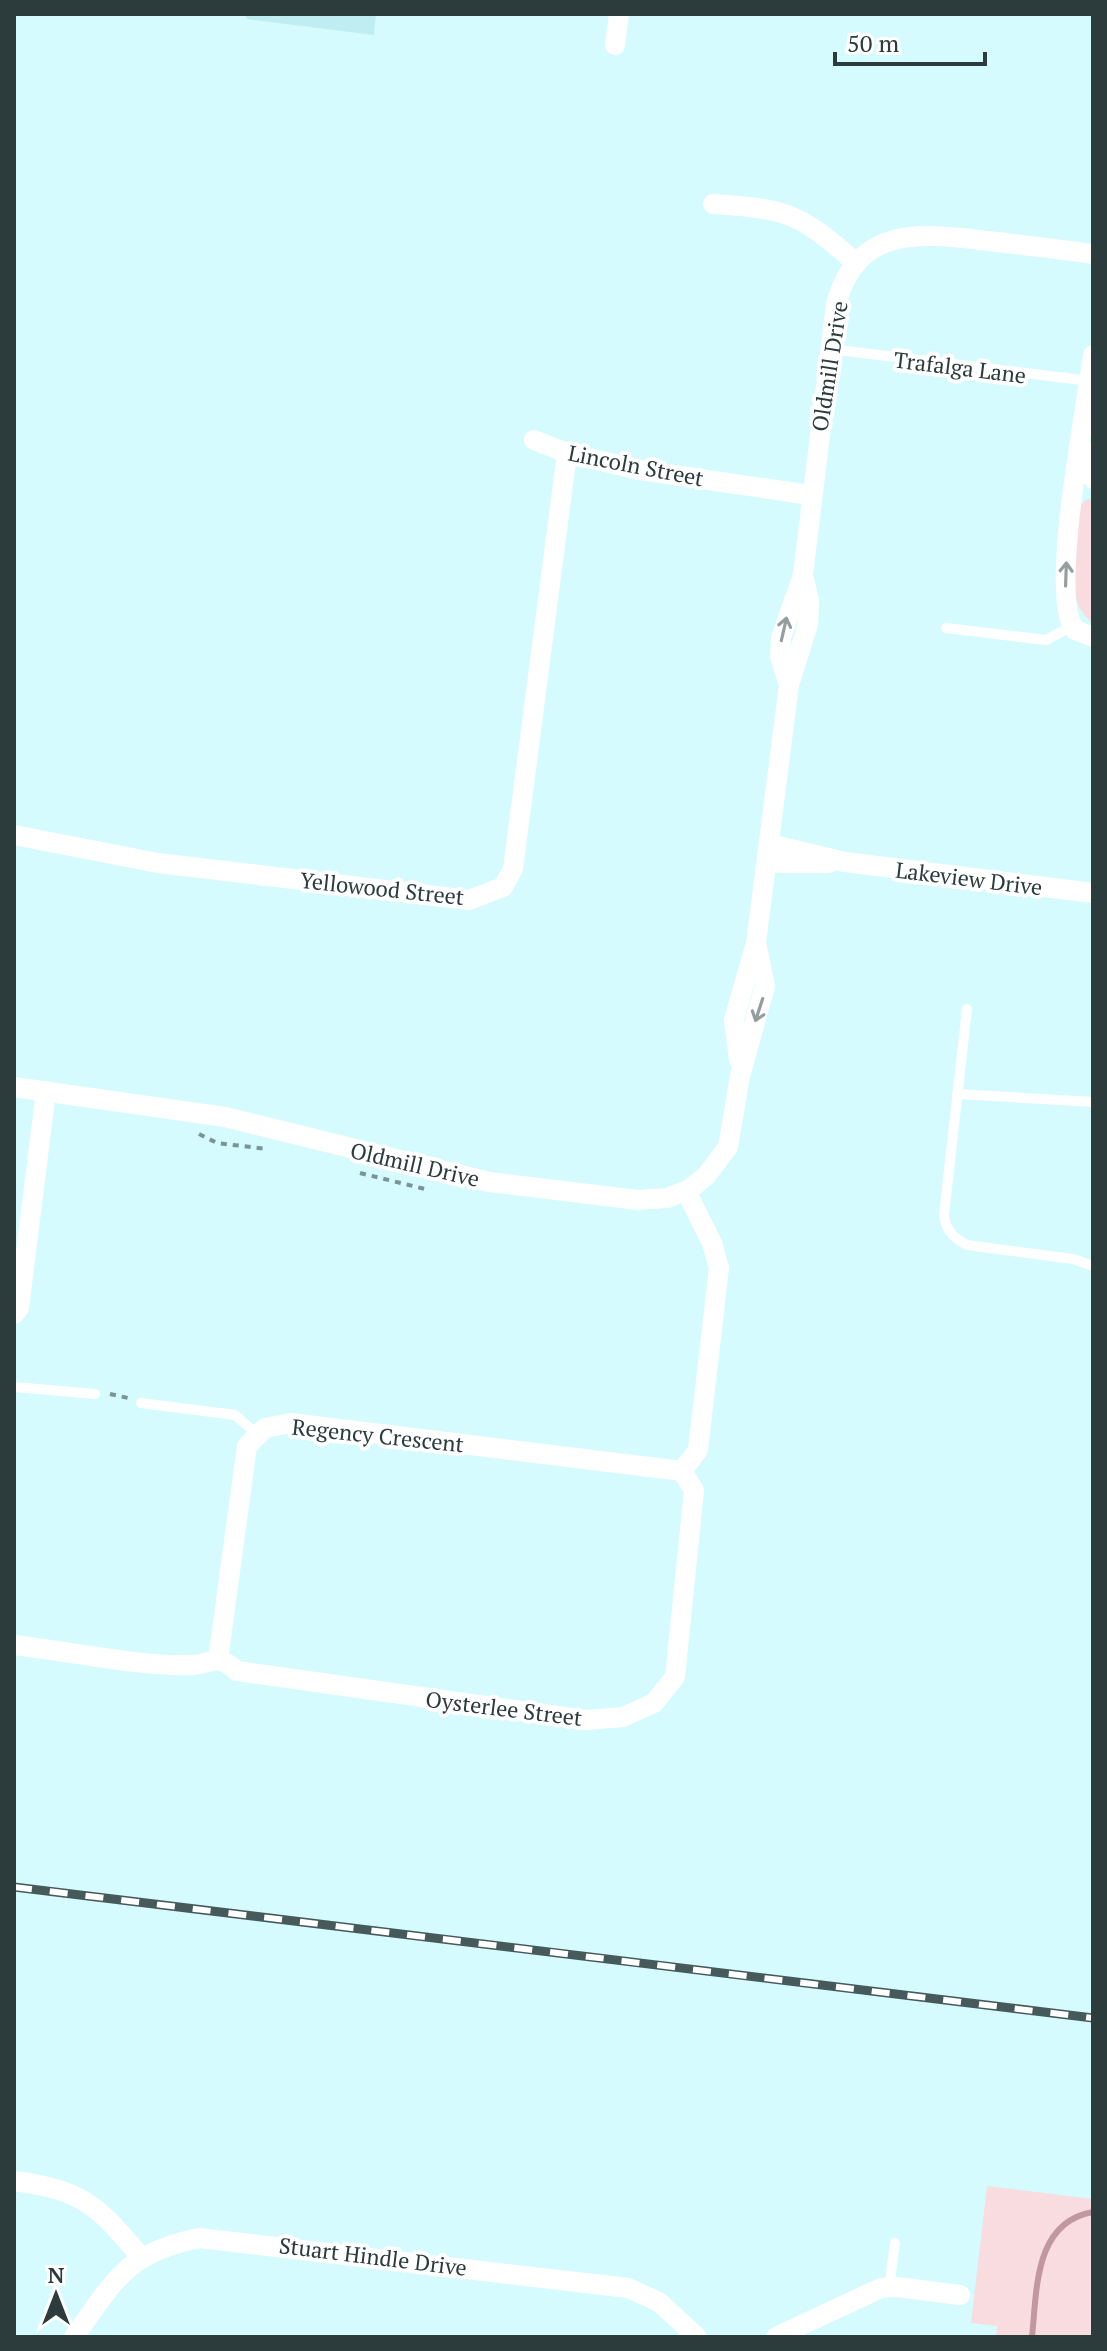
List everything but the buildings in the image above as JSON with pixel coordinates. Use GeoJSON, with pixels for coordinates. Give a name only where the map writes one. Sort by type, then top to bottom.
{"type":"FeatureCollection","features":[{"type":"Feature","properties":{"kind":"street"},"geometry":{"type":"LineString","coordinates":[[615,45],[619,14]]}},
{"type":"Feature","properties":{"kind":"street"},"geometry":{"type":"LineString","coordinates":[[713,204],[794,216],[820,232],[856,263],[884,243],[919,234],[1093,254]]}},
{"type":"Feature","properties":{"kind":"street","name":"Oldmill Drive"},"geometry":{"type":"LineString","coordinates":[[14,1087],[225,1117],[489,1182],[638,1200],[667,1198],[686,1191],[713,1170],[728,1147],[740,1076],[765,986],[756,943],[789,685],[808,624],[809,600],[803,575],[811,490],[838,297],[856,263]]}},
{"type":"Feature","properties":{"kind":"street"},"geometry":{"type":"LineString","coordinates":[[1093,355],[1065,571],[1066,613],[1072,626],[1093,637]]}},
{"type":"Feature","properties":{"kind":"street"},"geometry":{"type":"LineString","coordinates":[[1083,436],[1093,479]]}},
{"type":"Feature","properties":{"kind":"street","name":"Lincoln Street"},"geometry":{"type":"LineString","coordinates":[[534,440],[567,453],[640,470],[811,490]]}},
{"type":"Feature","properties":{"kind":"street","name":"Yellowood Street"},"geometry":{"type":"LineString","coordinates":[[14,835],[144,861],[469,900],[503,887],[513,869],[567,453]]}},
{"type":"Feature","properties":{"kind":"street","name":"Lakeview Drive"},"geometry":{"type":"LineString","coordinates":[[768,854],[1093,893]]}},
{"type":"Feature","properties":{"kind":"street"},"geometry":{"type":"LineString","coordinates":[[14,1314],[19,1308],[46,1091]]}},
{"type":"Feature","properties":{"kind":"street"},"geometry":{"type":"LineString","coordinates":[[682,1471],[698,1450],[719,1276],[715,1251],[686,1191]]}},
{"type":"Feature","properties":{"kind":"street","name":"Regency Crescent"},"geometry":{"type":"LineString","coordinates":[[258,1435],[265,1428],[291,1423],[682,1471]]}},
{"type":"Feature","properties":{"kind":"street"},"geometry":{"type":"LineString","coordinates":[[218,1660],[247,1446],[258,1435]]}},
{"type":"Feature","properties":{"kind":"street","name":"Oysterlee Street"},"geometry":{"type":"LineString","coordinates":[[14,1645],[196,1666],[208,1660],[218,1660],[226,1661],[237,1671],[570,1718],[623,1717],[654,1703],[675,1677],[694,1490],[682,1471]]}},
{"type":"Feature","properties":{"kind":"street"},"geometry":{"type":"LineString","coordinates":[[14,2181],[58,2187],[78,2195],[106,2218],[141,2257]]}},
{"type":"Feature","properties":{"kind":"street","name":"Stuart Hindle Drive"},"geometry":{"type":"LineString","coordinates":[[74,2337],[118,2275],[141,2257],[167,2245],[199,2238],[628,2288],[659,2302],[697,2337]]}},
{"type":"Feature","properties":{"kind":"street"},"geometry":{"type":"LineString","coordinates":[[776,2337],[868,2292],[889,2287],[960,2295]]}},
{"type":"Feature","properties":{"kind":"lane","name":"Trafalga Lane"},"geometry":{"type":"LineString","coordinates":[[830,349],[1090,381]]}},
{"type":"Feature","properties":{"kind":"lane"},"geometry":{"type":"LineString","coordinates":[[946,628],[1046,640],[1072,626]]}},
{"type":"Feature","properties":{"kind":"lane"},"geometry":{"type":"LineString","coordinates":[[967,1009],[945,1225],[955,1239],[967,1245],[1073,1259],[1093,1266]]}},
{"type":"Feature","properties":{"kind":"lane"},"geometry":{"type":"LineString","coordinates":[[957,1094],[1093,1102]]}},
{"type":"Feature","properties":{"kind":"lane"},"geometry":{"type":"LineString","coordinates":[[14,1387],[95,1394]]}},
{"type":"Feature","properties":{"kind":"lane"},"geometry":{"type":"LineString","coordinates":[[141,1403],[235,1415],[258,1435]]}},
{"type":"Feature","properties":{"kind":"lane"},"geometry":{"type":"LineString","coordinates":[[889,2287],[895,2243]]}},
{"type":"Feature","properties":{"kind":"path"},"geometry":{"type":"LineString","coordinates":[[189,1131],[217,1143],[253,1150],[278,1148]]}},
{"type":"Feature","properties":{"kind":"path"},"geometry":{"type":"LineString","coordinates":[[346,1169],[401,1185],[432,1190]]}},
{"type":"Feature","properties":{"kind":"path"},"geometry":{"type":"LineString","coordinates":[[95,1394],[124,1396],[141,1403]]}},
{"type":"Feature","properties":{"kind":"shaded area"},"geometry":{"type":"Polygon","coordinates":[[[245,14],[376,14],[374,35],[247,19],[245,14]]]}},
{"type":"Feature","properties":{"kind":"shaded area"},"geometry":{"type":"Polygon","coordinates":[[[1089,498],[1093,504],[1093,623],[1083,613],[1077,600],[1073,568],[1080,505],[1089,498]]]}},
{"type":"Feature","properties":{"kind":"shaded area"},"geometry":{"type":"Polygon","coordinates":[[[987,2186],[1093,2199],[1091,2337],[996,2337],[997,2326],[971,2323],[987,2186]]]}},
{"type":"Feature","properties":{"kind":"waterway"},"geometry":{"type":"LineString","coordinates":[[1032,2337],[1038,2279],[1049,2244],[1059,2229],[1074,2218],[1093,2212]]}},
{"type":"Feature","properties":{"kind":"railway"},"geometry":{"type":"LineString","coordinates":[[14,1887],[1093,2018]]}}]}
